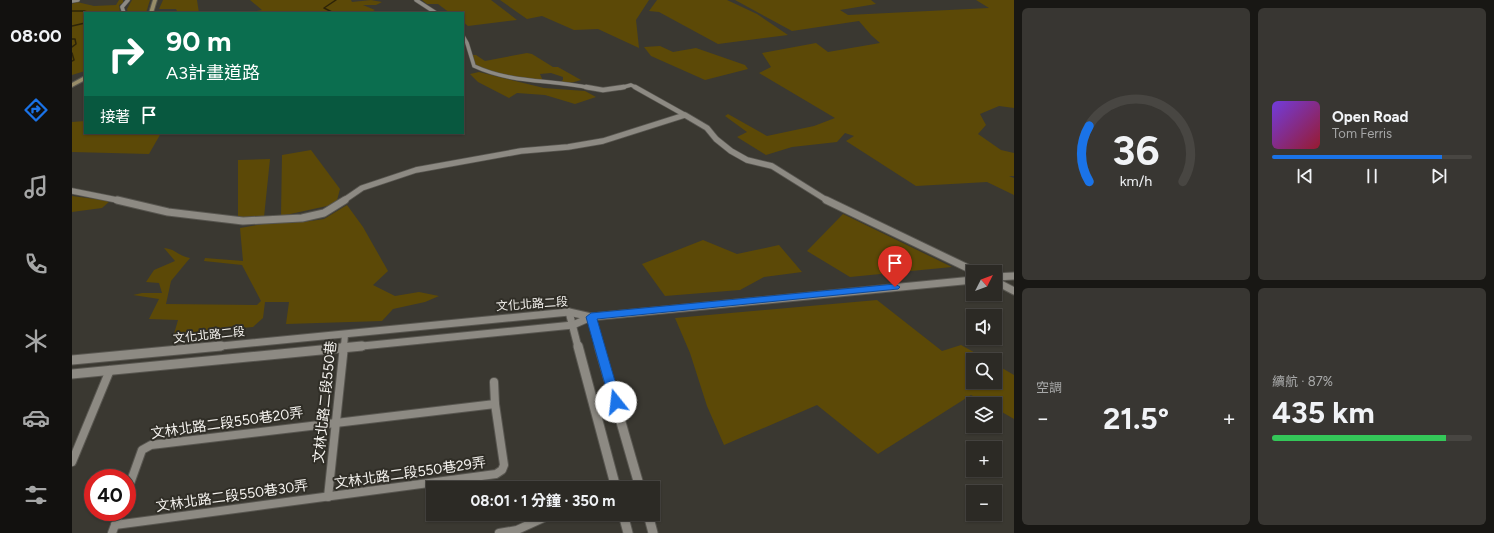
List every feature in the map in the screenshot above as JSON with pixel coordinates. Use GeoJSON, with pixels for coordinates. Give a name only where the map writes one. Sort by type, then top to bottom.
{"type":"FeatureCollection","features":[{"type":"Feature","properties":{"kind":"main road"},"geometry":{"type":"LineString","coordinates":[[151,12],[155,0]]}},
{"type":"Feature","properties":{"kind":"main road"},"geometry":{"type":"LineString","coordinates":[[72,85],[84,79]]}},
{"type":"Feature","properties":{"kind":"street"},"geometry":{"type":"LineString","coordinates":[[72,1],[78,0]]}},
{"type":"Feature","properties":{"kind":"street"},"geometry":{"type":"LineString","coordinates":[[124,12],[122,7],[128,0]]}},
{"type":"Feature","properties":{"kind":"street"},"geometry":{"type":"LineString","coordinates":[[416,0],[434,12]]}},
{"type":"Feature","properties":{"kind":"street"},"geometry":{"type":"LineString","coordinates":[[464,38],[474,66],[491,73],[533,82],[573,85],[605,90],[614,90],[631,85],[707,128],[716,140],[747,160],[772,166],[823,199],[966,267]]}},
{"type":"Feature","properties":{"kind":"street"},"geometry":{"type":"LineString","coordinates":[[72,191],[168,212],[196,216],[243,221],[302,218],[324,213],[338,206],[362,188],[416,170],[521,151],[568,147],[603,141],[685,115]]}},
{"type":"Feature","properties":{"kind":"street"},"geometry":{"type":"LineString","coordinates":[[1002,277],[1014,276]]}},
{"type":"Feature","properties":{"kind":"street"},"geometry":{"type":"LineString","coordinates":[[638,481],[591,317],[966,281]]}},
{"type":"Feature","properties":{"kind":"street"},"geometry":{"type":"LineString","coordinates":[[1002,285],[1014,291]]}},
{"type":"Feature","properties":{"kind":"street"},"geometry":{"type":"LineString","coordinates":[[569,312],[614,481]]}},
{"type":"Feature","properties":{"kind":"street","name":"文化北路二段"},"geometry":{"type":"LineString","coordinates":[[72,360],[569,312],[591,317]]}},
{"type":"Feature","properties":{"kind":"street","name":"文化北路二段"},"geometry":{"type":"LineString","coordinates":[[72,374],[573,325],[591,317]]}},
{"type":"Feature","properties":{"kind":"street","name":"文林北路二段550巷"},"geometry":{"type":"LineString","coordinates":[[328,496],[345,334]]}},
{"type":"Feature","properties":{"kind":"street"},"geometry":{"type":"LineString","coordinates":[[72,462],[110,370]]}},
{"type":"Feature","properties":{"kind":"street","name":"文林北路二段550巷29弄"},"geometry":{"type":"LineString","coordinates":[[328,496],[496,474],[502,470],[504,465],[495,404],[494,382]]}},
{"type":"Feature","properties":{"kind":"street","name":"文林北路二段550巷20弄"},"geometry":{"type":"LineString","coordinates":[[135,469],[142,450],[151,445],[495,404]]}},
{"type":"Feature","properties":{"kind":"street","name":"文林北路二段550巷30弄"},"geometry":{"type":"LineString","coordinates":[[114,529],[328,496]]}},
{"type":"Feature","properties":{"kind":"street"},"geometry":{"type":"LineString","coordinates":[[499,533],[517,530],[537,521]]}},
{"type":"Feature","properties":{"kind":"street"},"geometry":{"type":"LineString","coordinates":[[625,521],[628,533]]}},
{"type":"Feature","properties":{"kind":"street"},"geometry":{"type":"LineString","coordinates":[[650,521],[653,533]]}},
{"type":"Feature","properties":{"kind":"shaded area"},"geometry":{"type":"Polygon","coordinates":[[[119,0],[123,0],[123,3],[119,5],[120,12],[84,12],[84,71],[72,75],[72,4],[77,2],[94,6],[116,5],[119,0]]]}},
{"type":"Feature","properties":{"kind":"shaded area"},"geometry":{"type":"Polygon","coordinates":[[[132,0],[150,0],[146,12],[128,12],[127,9],[132,0]]]}},
{"type":"Feature","properties":{"kind":"shaded area"},"geometry":{"type":"Polygon","coordinates":[[[163,0],[197,0],[199,12],[178,12],[176,9],[159,9],[163,0]]]}},
{"type":"Feature","properties":{"kind":"shaded area"},"geometry":{"type":"Polygon","coordinates":[[[250,0],[351,0],[352,2],[371,0],[382,2],[376,5],[363,5],[375,10],[371,12],[251,12],[262,10],[250,0]]]}},
{"type":"Feature","properties":{"kind":"shaded area"},"geometry":{"type":"Polygon","coordinates":[[[422,0],[491,0],[517,20],[468,26],[464,23],[464,12],[449,12],[438,4],[427,4],[422,0]]]}},
{"type":"Feature","properties":{"kind":"shaded area"},"geometry":{"type":"Polygon","coordinates":[[[500,0],[649,0],[636,20],[639,48],[598,29],[574,30],[542,16],[527,19],[500,0]]]}},
{"type":"Feature","properties":{"kind":"shaded area"},"geometry":{"type":"Polygon","coordinates":[[[657,0],[727,0],[757,14],[788,35],[718,44],[659,12],[649,11],[657,0]]]}},
{"type":"Feature","properties":{"kind":"shaded area"},"geometry":{"type":"Polygon","coordinates":[[[735,0],[871,0],[876,4],[840,10],[848,15],[989,8],[976,0],[1014,0],[1014,108],[999,106],[980,114],[986,125],[978,134],[1001,150],[1014,153],[1014,176],[1009,176],[1014,178],[1014,195],[987,182],[916,186],[846,141],[854,136],[845,133],[837,142],[792,147],[766,155],[737,137],[747,132],[725,116],[728,114],[767,136],[814,126],[835,118],[759,73],[771,67],[762,53],[816,43],[828,52],[880,43],[859,21],[792,31],[735,0]]]}},
{"type":"Feature","properties":{"kind":"shaded area"},"geometry":{"type":"Polygon","coordinates":[[[660,46],[673,52],[696,48],[745,65],[748,69],[705,80],[651,56],[644,47],[660,46]]]}},
{"type":"Feature","properties":{"kind":"shaded area"},"geometry":{"type":"Polygon","coordinates":[[[527,53],[532,54],[553,67],[558,67],[581,80],[567,84],[560,82],[563,80],[563,77],[551,73],[540,74],[543,81],[523,80],[473,66],[471,55],[476,55],[485,61],[527,53]]]}},
{"type":"Feature","properties":{"kind":"shaded area"},"geometry":{"type":"Polygon","coordinates":[[[479,72],[544,88],[585,91],[596,97],[575,104],[545,95],[517,93],[509,98],[478,82],[470,74],[479,72]]]}},
{"type":"Feature","properties":{"kind":"shaded area"},"geometry":{"type":"Polygon","coordinates":[[[84,121],[84,134],[160,134],[149,154],[72,152],[72,122],[84,121]]]}},
{"type":"Feature","properties":{"kind":"shaded area"},"geometry":{"type":"Polygon","coordinates":[[[311,150],[340,189],[336,204],[281,216],[282,155],[311,150]]]}},
{"type":"Feature","properties":{"kind":"shaded area"},"geometry":{"type":"Polygon","coordinates":[[[270,159],[264,217],[238,217],[238,160],[270,159]]]}},
{"type":"Feature","properties":{"kind":"shaded area"},"geometry":{"type":"Polygon","coordinates":[[[72,196],[110,201],[102,208],[72,212],[72,196]]]}},
{"type":"Feature","properties":{"kind":"shaded area"},"geometry":{"type":"Polygon","coordinates":[[[347,205],[363,227],[388,271],[373,285],[395,296],[419,292],[439,296],[425,302],[393,309],[382,321],[286,324],[289,302],[265,302],[263,318],[253,327],[174,334],[178,320],[149,319],[159,299],[133,295],[142,293],[162,293],[159,283],[146,282],[154,270],[175,261],[164,248],[190,258],[171,281],[166,304],[257,305],[261,301],[242,265],[204,261],[205,258],[243,261],[240,228],[263,224],[324,219],[347,205]]]}},
{"type":"Feature","properties":{"kind":"shaded area"},"geometry":{"type":"Polygon","coordinates":[[[843,214],[952,267],[850,277],[807,251],[843,214]]]}},
{"type":"Feature","properties":{"kind":"shaded area"},"geometry":{"type":"Polygon","coordinates":[[[703,240],[737,254],[779,245],[802,272],[764,277],[740,290],[665,296],[642,264],[703,240]]]}},
{"type":"Feature","properties":{"kind":"shaded area"},"geometry":{"type":"Polygon","coordinates":[[[877,300],[942,351],[961,345],[975,353],[966,353],[966,389],[1002,389],[1002,368],[1014,375],[1014,419],[1002,412],[1002,397],[975,397],[971,395],[878,454],[817,405],[724,445],[707,406],[690,353],[675,318],[877,300]]]}},
{"type":"Feature","properties":{"kind":"waterway"},"geometry":{"type":"LineString","coordinates":[[332,12],[324,8],[336,0]]}},
{"type":"Feature","properties":{"kind":"waterway"},"geometry":{"type":"LineString","coordinates":[[72,11],[88,12]]}},
{"type":"Feature","properties":{"kind":"waterway"},"geometry":{"type":"LineString","coordinates":[[72,26],[84,23]]}},
{"type":"Feature","properties":{"kind":"waterway"},"geometry":{"type":"LineString","coordinates":[[72,39],[75,39],[76,44],[72,47]]}},
{"type":"Feature","properties":{"kind":"waterway"},"geometry":{"type":"LineString","coordinates":[[72,53],[74,60],[72,61]]}},
{"type":"Feature","properties":{"kind":"route"},"geometry":{"type":"LineString","coordinates":[[616,402],[591,317],[895,287]]}}]}
